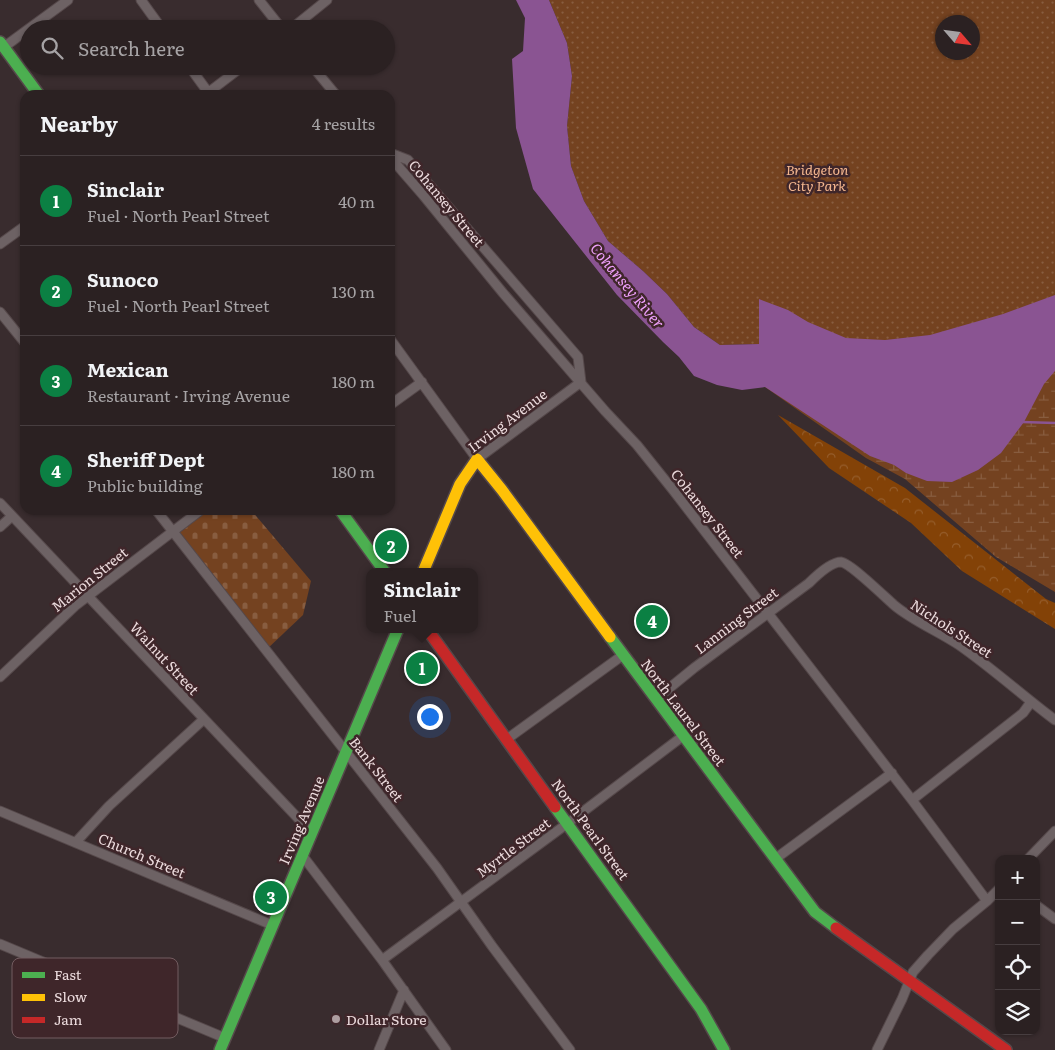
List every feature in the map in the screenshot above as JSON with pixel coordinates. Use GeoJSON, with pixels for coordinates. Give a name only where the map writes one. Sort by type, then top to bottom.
{"type":"FeatureCollection","features":[{"type":"Feature","properties":{"kind":"main road"},"geometry":{"type":"LineString","coordinates":[[2,44],[20,69]]}},
{"type":"Feature","properties":{"kind":"main road"},"geometry":{"type":"LineString","coordinates":[[24,75],[35,90]]}},
{"type":"Feature","properties":{"kind":"main road","name":"Irving Avenue"},"geometry":{"type":"LineString","coordinates":[[425,568],[460,484],[477,459]]}},
{"type":"Feature","properties":{"kind":"main road","name":"North Laurel Street"},"geometry":{"type":"LineString","coordinates":[[477,459],[502,490],[622,655],[807,902],[822,918],[1006,1050]]}},
{"type":"Feature","properties":{"kind":"main road"},"geometry":{"type":"LineString","coordinates":[[344,515],[382,568]]}},
{"type":"Feature","properties":{"kind":"main road","name":"Irving Avenue"},"geometry":{"type":"LineString","coordinates":[[220,1050],[396,633]]}},
{"type":"Feature","properties":{"kind":"main road","name":"North Pearl Street"},"geometry":{"type":"LineString","coordinates":[[430,633],[691,994],[724,1050]]}},
{"type":"Feature","properties":{"kind":"street"},"geometry":{"type":"LineString","coordinates":[[38,20],[68,0]]}},
{"type":"Feature","properties":{"kind":"street"},"geometry":{"type":"LineString","coordinates":[[141,0],[155,20]]}},
{"type":"Feature","properties":{"kind":"street"},"geometry":{"type":"LineString","coordinates":[[259,0],[275,20]]}},
{"type":"Feature","properties":{"kind":"street"},"geometry":{"type":"LineString","coordinates":[[302,20],[327,0]]}},
{"type":"Feature","properties":{"kind":"street"},"geometry":{"type":"LineString","coordinates":[[2,44],[20,32]]}},
{"type":"Feature","properties":{"kind":"street"},"geometry":{"type":"LineString","coordinates":[[195,75],[205,90]]}},
{"type":"Feature","properties":{"kind":"street"},"geometry":{"type":"LineString","coordinates":[[213,90],[232,75]]}},
{"type":"Feature","properties":{"kind":"street"},"geometry":{"type":"LineString","coordinates":[[319,75],[332,90]]}},
{"type":"Feature","properties":{"kind":"street"},"geometry":{"type":"LineString","coordinates":[[395,155],[408,160],[578,357],[581,382]]}},
{"type":"Feature","properties":{"kind":"street","name":"Cohansey Street"},"geometry":{"type":"LineString","coordinates":[[395,163],[503,293],[637,445],[674,490],[694,519],[892,773],[987,901]]}},
{"type":"Feature","properties":{"kind":"street"},"geometry":{"type":"LineString","coordinates":[[0,244],[20,230]]}},
{"type":"Feature","properties":{"kind":"street"},"geometry":{"type":"LineString","coordinates":[[0,313],[20,338]]}},
{"type":"Feature","properties":{"kind":"street","name":"North Laurel Street"},"geometry":{"type":"LineString","coordinates":[[395,346],[477,459]]}},
{"type":"Feature","properties":{"kind":"street"},"geometry":{"type":"LineString","coordinates":[[395,401],[422,382]]}},
{"type":"Feature","properties":{"kind":"street","name":"Irving Avenue"},"geometry":{"type":"LineString","coordinates":[[477,459],[581,382]]}},
{"type":"Feature","properties":{"kind":"street","name":"Walnut Street"},"geometry":{"type":"LineString","coordinates":[[0,503],[311,832]]}},
{"type":"Feature","properties":{"kind":"street","name":"Bank Street"},"geometry":{"type":"LineString","coordinates":[[160,515],[437,868],[570,1050]]}},
{"type":"Feature","properties":{"kind":"street","name":"Marion Street"},"geometry":{"type":"LineString","coordinates":[[0,677],[75,606],[194,515]]}},
{"type":"Feature","properties":{"kind":"street"},"geometry":{"type":"LineString","coordinates":[[0,527],[12,516]]}},
{"type":"Feature","properties":{"kind":"street","name":"Nichols Street"},"geometry":{"type":"LineString","coordinates":[[834,564],[840,562],[846,564],[902,612],[960,646],[1055,720]]}},
{"type":"Feature","properties":{"kind":"street","name":"Lanning Street"},"geometry":{"type":"LineString","coordinates":[[656,699],[694,668],[834,564]]}},
{"type":"Feature","properties":{"kind":"street"},"geometry":{"type":"LineString","coordinates":[[507,738],[622,655]]}},
{"type":"Feature","properties":{"kind":"street"},"geometry":{"type":"LineString","coordinates":[[912,800],[1023,712],[1031,702]]}},
{"type":"Feature","properties":{"kind":"street"},"geometry":{"type":"LineString","coordinates":[[76,842],[109,806],[204,719]]}},
{"type":"Feature","properties":{"kind":"street","name":"Myrtle Street"},"geometry":{"type":"LineString","coordinates":[[382,960],[683,736]]}},
{"type":"Feature","properties":{"kind":"street"},"geometry":{"type":"LineString","coordinates":[[774,859],[892,773]]}},
{"type":"Feature","properties":{"kind":"street","name":"Church Street"},"geometry":{"type":"LineString","coordinates":[[0,811],[272,925]]}},
{"type":"Feature","properties":{"kind":"street"},"geometry":{"type":"LineString","coordinates":[[1032,855],[1055,831]]}},
{"type":"Feature","properties":{"kind":"street"},"geometry":{"type":"LineString","coordinates":[[302,855],[404,990],[441,1048]]}},
{"type":"Feature","properties":{"kind":"street"},"geometry":{"type":"LineString","coordinates":[[877,1050],[913,972],[953,930],[995,892]]}},
{"type":"Feature","properties":{"kind":"street"},"geometry":{"type":"LineString","coordinates":[[1040,908],[1055,919]]}},
{"type":"Feature","properties":{"kind":"street"},"geometry":{"type":"LineString","coordinates":[[0,944],[34,958]]}},
{"type":"Feature","properties":{"kind":"street"},"geometry":{"type":"LineString","coordinates":[[379,1050],[404,990]]}},
{"type":"Feature","properties":{"kind":"street"},"geometry":{"type":"LineString","coordinates":[[178,1018],[225,1038]]}},
{"type":"Feature","properties":{"kind":"green space","name":"Bridgeton City Park"},"geometry":{"type":"Polygon","coordinates":[[[549,0],[1055,0],[1055,338],[720,345],[694,327],[667,294],[608,241],[584,201],[571,166],[567,126],[572,76],[567,43],[549,0]]]}},
{"type":"Feature","properties":{"kind":"green space"},"geometry":{"type":"Polygon","coordinates":[[[1055,302],[1055,592],[996,557],[905,479],[866,458],[765,387],[1055,302]]]}},
{"type":"Feature","properties":{"kind":"green space"},"geometry":{"type":"Polygon","coordinates":[[[778,415],[905,488],[1046,599],[1055,603],[1055,629],[962,571],[911,523],[829,468],[778,415]]]}},
{"type":"Feature","properties":{"kind":"green space"},"geometry":{"type":"Polygon","coordinates":[[[194,515],[255,515],[311,581],[303,615],[266,650],[173,531],[194,515]]]}},
{"type":"Feature","properties":{"kind":"water","name":"Cohansey River"},"geometry":{"type":"Polygon","coordinates":[[[516,0],[549,0],[567,43],[572,76],[567,126],[571,166],[584,201],[608,241],[667,294],[694,327],[720,345],[759,344],[759,299],[788,310],[808,322],[846,338],[885,340],[930,335],[1003,314],[1055,295],[1055,371],[1044,384],[1024,422],[1001,453],[978,470],[952,482],[927,481],[870,456],[765,387],[742,390],[717,385],[694,376],[679,357],[617,295],[533,189],[516,128],[512,59],[523,51],[525,18],[516,0]]]}},
{"type":"Feature","properties":{"kind":"waterway"},"geometry":{"type":"LineString","coordinates":[[1022,422],[1055,423]]}},
{"type":"Feature","properties":{"kind":"traffic: fast"},"geometry":{"type":"LineString","coordinates":[[0,42],[20,69]]}},
{"type":"Feature","properties":{"kind":"traffic: fast"},"geometry":{"type":"LineString","coordinates":[[24,75],[35,90]]}},
{"type":"Feature","properties":{"kind":"traffic: fast"},"geometry":{"type":"LineString","coordinates":[[344,515],[382,568]]}},
{"type":"Feature","properties":{"kind":"traffic: fast"},"geometry":{"type":"LineString","coordinates":[[220,1050],[396,633]]}},
{"type":"Feature","properties":{"kind":"traffic: fast"},"geometry":{"type":"LineString","coordinates":[[610,637],[815,912],[836,928]]}},
{"type":"Feature","properties":{"kind":"traffic: fast"},"geometry":{"type":"LineString","coordinates":[[555,807],[701,1009],[724,1050]]}},
{"type":"Feature","properties":{"kind":"traffic: slow"},"geometry":{"type":"LineString","coordinates":[[425,568],[460,484],[477,459],[610,637]]}},
{"type":"Feature","properties":{"kind":"traffic: jam"},"geometry":{"type":"LineString","coordinates":[[430,633],[555,807]]}},
{"type":"Feature","properties":{"kind":"traffic: jam"},"geometry":{"type":"LineString","coordinates":[[836,928],[1006,1050]]}},
{"type":"Feature","properties":{"kind":"place","name":"Sunoco"},"geometry":{"type":"Point","coordinates":[391,546]}},
{"type":"Feature","properties":{"kind":"place","name":"Sheriff Dept"},"geometry":{"type":"Point","coordinates":[652,621]}},
{"type":"Feature","properties":{"kind":"place","name":"Sinclair"},"geometry":{"type":"Point","coordinates":[422,668]}},
{"type":"Feature","properties":{"kind":"place","name":"Mexican"},"geometry":{"type":"Point","coordinates":[271,897]}},
{"type":"Feature","properties":{"kind":"place","name":"Dollar Store"},"geometry":{"type":"Point","coordinates":[336,1019]}}]}
